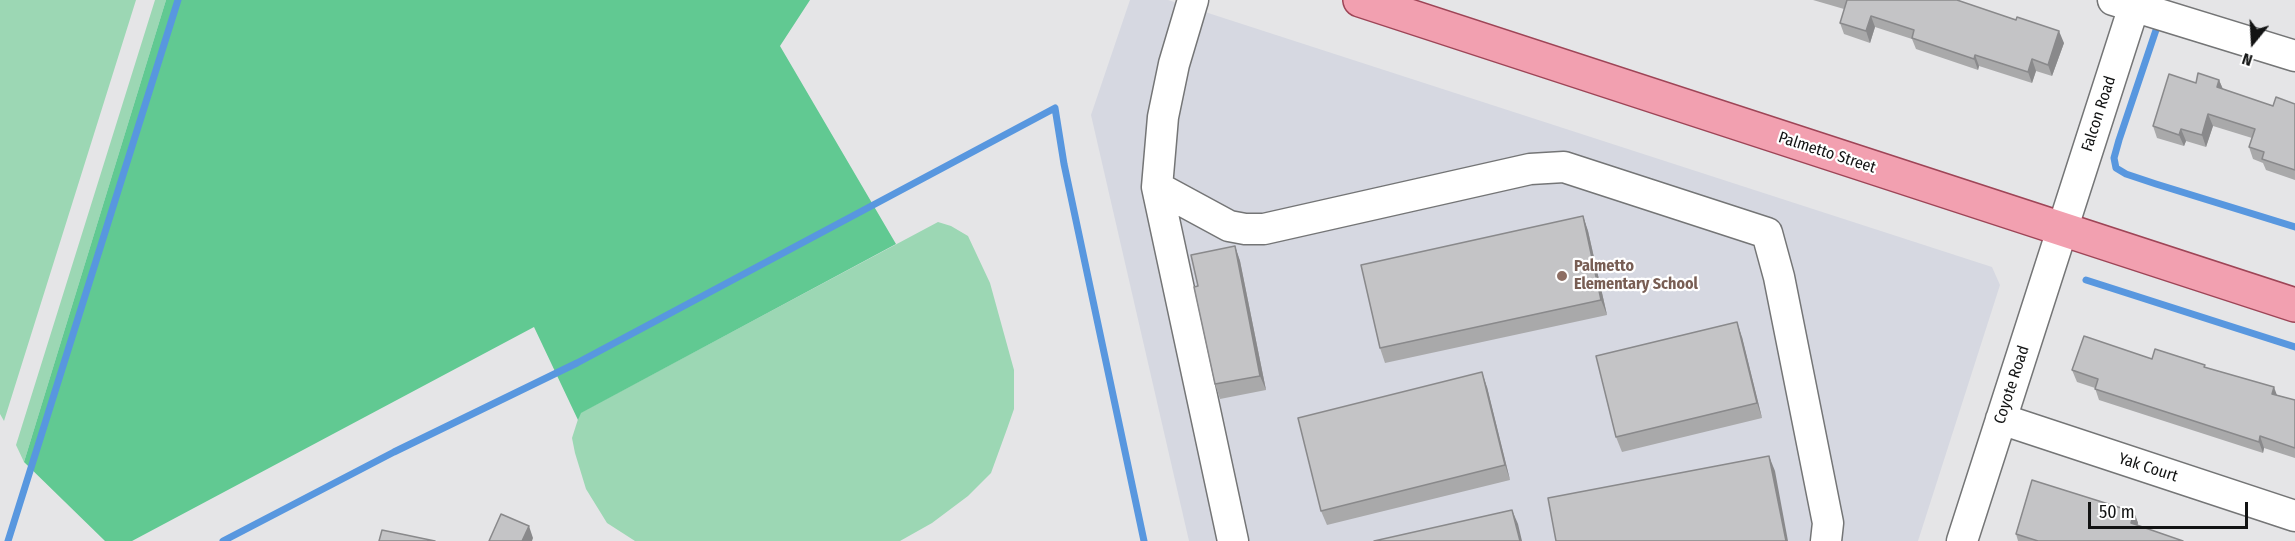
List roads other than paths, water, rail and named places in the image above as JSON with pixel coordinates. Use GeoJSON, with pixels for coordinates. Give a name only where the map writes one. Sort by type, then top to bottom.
{"type":"FeatureCollection","features":[{"type":"Feature","properties":{"kind":"main road","name":"Palmetto Street"},"geometry":{"type":"LineString","coordinates":[[1360,0],[2295,305]]}},
{"type":"Feature","properties":{"kind":"street"},"geometry":{"type":"LineString","coordinates":[[1193,0],[1174,64],[1164,117],[1157,187],[1233,541]]}},
{"type":"Feature","properties":{"kind":"street"},"geometry":{"type":"LineString","coordinates":[[2127,2],[2295,56]]}},
{"type":"Feature","properties":{"kind":"street","name":"Falcon Road"},"geometry":{"type":"LineString","coordinates":[[2062,229],[2127,2]]}},
{"type":"Feature","properties":{"kind":"street"},"geometry":{"type":"LineString","coordinates":[[1157,187],[1229,226],[1245,230],[1264,229],[1530,169],[1564,167],[1767,233],[1779,277],[1826,511],[1828,523],[1826,541]]}},
{"type":"Feature","properties":{"kind":"street","name":"Coyote Road"},"geometry":{"type":"LineString","coordinates":[[1962,541],[2062,229]]}},
{"type":"Feature","properties":{"kind":"street","name":"Yak Court"},"geometry":{"type":"LineString","coordinates":[[2001,419],[2295,516]]}},
{"type":"Feature","properties":{"kind":"waterway"},"geometry":{"type":"LineString","coordinates":[[8,541],[178,0]]}},
{"type":"Feature","properties":{"kind":"waterway"},"geometry":{"type":"LineString","coordinates":[[2156,30],[2119,140],[2114,158],[2116,168],[2126,174],[2156,184],[2295,227]]}},
{"type":"Feature","properties":{"kind":"waterway"},"geometry":{"type":"LineString","coordinates":[[223,541],[394,452],[577,363],[1055,108],[1064,164],[1144,541]]}},
{"type":"Feature","properties":{"kind":"waterway"},"geometry":{"type":"LineString","coordinates":[[2086,280],[2295,347]]}},
{"type":"Feature","properties":{"kind":"place","name":"Palmetto Elementary School"},"geometry":{"type":"Point","coordinates":[1562,276]}}]}
